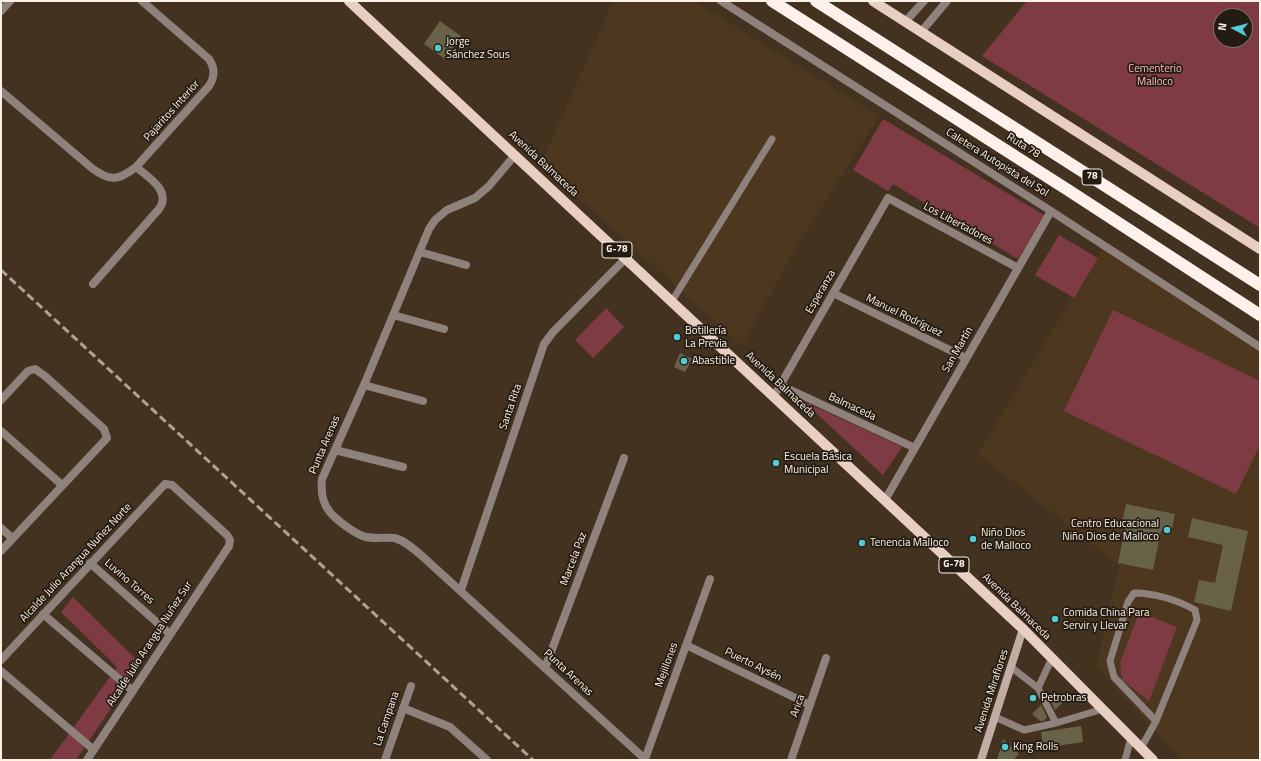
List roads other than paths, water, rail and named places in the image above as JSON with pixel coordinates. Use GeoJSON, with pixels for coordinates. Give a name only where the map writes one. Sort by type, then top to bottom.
{"type":"FeatureCollection","features":[{"type":"Feature","properties":{"kind":"highway","name":"Ruta 78"},"geometry":{"type":"LineString","coordinates":[[772,1],[1068,190],[1260,315]]}},
{"type":"Feature","properties":{"kind":"highway","name":"Ruta 78"},"geometry":{"type":"LineString","coordinates":[[816,1],[1260,285]]}},
{"type":"Feature","properties":{"kind":"main road","name":"Avenida Balmaceda"},"geometry":{"type":"LineString","coordinates":[[349,1],[1024,629],[1153,760]]}},
{"type":"Feature","properties":{"kind":"main road"},"geometry":{"type":"LineString","coordinates":[[873,1],[1260,249]]}},
{"type":"Feature","properties":{"kind":"main road","name":"Avenida Miraflores"},"geometry":{"type":"LineString","coordinates":[[981,760],[1024,629]]}},
{"type":"Feature","properties":{"kind":"street"},"geometry":{"type":"LineString","coordinates":[[1,11],[10,1]]}},
{"type":"Feature","properties":{"kind":"street","name":"Pajaritos Interior"},"geometry":{"type":"LineString","coordinates":[[1,91],[93,169],[110,178],[127,174],[209,86],[212,82],[214,72],[209,59],[142,1]]}},
{"type":"Feature","properties":{"kind":"street","name":"Caletera Autopista del Sol"},"geometry":{"type":"LineString","coordinates":[[721,1],[1051,211],[1260,347]]}},
{"type":"Feature","properties":{"kind":"street"},"geometry":{"type":"LineString","coordinates":[[906,22],[924,1]]}},
{"type":"Feature","properties":{"kind":"street"},"geometry":{"type":"LineString","coordinates":[[921,32],[947,1]]}},
{"type":"Feature","properties":{"kind":"street","name":"Punta Arenas"},"geometry":{"type":"LineString","coordinates":[[515,155],[489,186],[475,198],[447,210],[435,220],[429,229],[364,384],[322,479],[321,492],[329,511],[351,530],[365,537],[380,539],[394,538],[408,544],[461,590],[645,760]]}},
{"type":"Feature","properties":{"kind":"street"},"geometry":{"type":"LineString","coordinates":[[93,284],[159,209],[162,202],[162,194],[160,190],[136,166]]}},
{"type":"Feature","properties":{"kind":"street","name":"Los Libertadores"},"geometry":{"type":"LineString","coordinates":[[888,198],[1018,268]]}},
{"type":"Feature","properties":{"kind":"street","name":"Esperanza"},"geometry":{"type":"LineString","coordinates":[[774,396],[888,198]]}},
{"type":"Feature","properties":{"kind":"street","name":"San Martín"},"geometry":{"type":"LineString","coordinates":[[885,500],[1051,211]]}},
{"type":"Feature","properties":{"kind":"street"},"geometry":{"type":"LineString","coordinates":[[420,252],[466,265]]}},
{"type":"Feature","properties":{"kind":"street","name":"Santa Rita"},"geometry":{"type":"LineString","coordinates":[[461,590],[544,344],[553,332],[626,258]]}},
{"type":"Feature","properties":{"kind":"street","name":"Manuel Rodríguez"},"geometry":{"type":"LineString","coordinates":[[833,294],[966,358]]}},
{"type":"Feature","properties":{"kind":"street"},"geometry":{"type":"LineString","coordinates":[[393,315],[444,329]]}},
{"type":"Feature","properties":{"kind":"street"},"geometry":{"type":"LineString","coordinates":[[1,400],[28,371],[35,369],[45,376],[104,429],[107,438],[1,551]]}},
{"type":"Feature","properties":{"kind":"street"},"geometry":{"type":"LineString","coordinates":[[364,384],[423,401]]}},
{"type":"Feature","properties":{"kind":"street","name":"Balmaceda"},"geometry":{"type":"LineString","coordinates":[[780,386],[915,448]]}},
{"type":"Feature","properties":{"kind":"street"},"geometry":{"type":"LineString","coordinates":[[1,431],[62,485]]}},
{"type":"Feature","properties":{"kind":"street"},"geometry":{"type":"LineString","coordinates":[[334,450],[403,467]]}},
{"type":"Feature","properties":{"kind":"street","name":"Marcela Paz"},"geometry":{"type":"LineString","coordinates":[[545,668],[624,458]]}},
{"type":"Feature","properties":{"kind":"street","name":"Alcalde Julio Arangua Nuñez Sur"},"geometry":{"type":"LineString","coordinates":[[87,760],[229,546],[230,540],[227,535],[174,487],[168,484]]}},
{"type":"Feature","properties":{"kind":"street","name":"Alcalde Julio Arangua Nuñez Norte"},"geometry":{"type":"LineString","coordinates":[[1,660],[162,486],[168,484]]}},
{"type":"Feature","properties":{"kind":"street"},"geometry":{"type":"LineString","coordinates":[[1,528],[12,538]]}},
{"type":"Feature","properties":{"kind":"street","name":"Luvino Torres"},"geometry":{"type":"LineString","coordinates":[[90,563],[170,634]]}},
{"type":"Feature","properties":{"kind":"street","name":"Mejillones"},"geometry":{"type":"LineString","coordinates":[[645,760],[710,579]]}},
{"type":"Feature","properties":{"kind":"street"},"geometry":{"type":"LineString","coordinates":[[43,614],[133,691]]}},
{"type":"Feature","properties":{"kind":"street","name":"Puerto Aysén"},"geometry":{"type":"LineString","coordinates":[[686,645],[810,705]]}},
{"type":"Feature","properties":{"kind":"street","name":"Arica"},"geometry":{"type":"LineString","coordinates":[[791,760],[826,658]]}},
{"type":"Feature","properties":{"kind":"street"},"geometry":{"type":"LineString","coordinates":[[1,671],[94,750]]}},
{"type":"Feature","properties":{"kind":"street","name":"La Campana"},"geometry":{"type":"LineString","coordinates":[[385,760],[411,686]]}},
{"type":"Feature","properties":{"kind":"street"},"geometry":{"type":"LineString","coordinates":[[403,708],[450,726],[487,760]]}},
{"type":"Feature","properties":{"kind":"lane"},"geometry":{"type":"LineString","coordinates":[[672,301],[772,139]]}},
{"type":"Feature","properties":{"kind":"lane"},"geometry":{"type":"LineString","coordinates":[[1141,748],[1156,721],[1197,620],[1196,610],[1184,603],[1144,593],[1134,593],[1128,602],[1110,661],[1114,677],[1156,721]]}},
{"type":"Feature","properties":{"kind":"lane"},"geometry":{"type":"LineString","coordinates":[[1038,688],[1052,658]]}},
{"type":"Feature","properties":{"kind":"lane"},"geometry":{"type":"LineString","coordinates":[[1011,667],[1038,688],[1056,724]]}},
{"type":"Feature","properties":{"kind":"lane"},"geometry":{"type":"LineString","coordinates":[[995,717],[1024,730],[1056,724],[1103,709]]}},
{"type":"Feature","properties":{"kind":"lane"},"geometry":{"type":"LineString","coordinates":[[1125,760],[1131,738]]}},
{"type":"Feature","properties":{"kind":"railway"},"geometry":{"type":"LineString","coordinates":[[1,270],[533,760]]}},
{"type":"Feature","properties":{"kind":"place","name":"Jorge Sánchez Sous"},"geometry":{"type":"Point","coordinates":[438,48]}},
{"type":"Feature","properties":{"kind":"place","name":"Botillería La Previa"},"geometry":{"type":"Point","coordinates":[677,337]}},
{"type":"Feature","properties":{"kind":"place","name":"Abastible"},"geometry":{"type":"Point","coordinates":[684,361]}},
{"type":"Feature","properties":{"kind":"place","name":"Escuela Básica Municipal"},"geometry":{"type":"Point","coordinates":[776,463]}},
{"type":"Feature","properties":{"kind":"place","name":"Centro Educacional Niño Dios de Malloco"},"geometry":{"type":"Point","coordinates":[1167,530]}},
{"type":"Feature","properties":{"kind":"place","name":"Niño Dios de Malloco"},"geometry":{"type":"Point","coordinates":[973,539]}},
{"type":"Feature","properties":{"kind":"place","name":"Tenencia Malloco"},"geometry":{"type":"Point","coordinates":[862,543]}},
{"type":"Feature","properties":{"kind":"place","name":"Comida China Para Servir y Llevar"},"geometry":{"type":"Point","coordinates":[1055,619]}},
{"type":"Feature","properties":{"kind":"place","name":"Petrobras"},"geometry":{"type":"Point","coordinates":[1033,698]}},
{"type":"Feature","properties":{"kind":"place","name":"King Rolls"},"geometry":{"type":"Point","coordinates":[1005,747]}},
{"type":"Feature","properties":{"kind":"park label","name":"Cementerio Malloco"},"geometry":{"type":"Point","coordinates":[1155,75]}}]}
